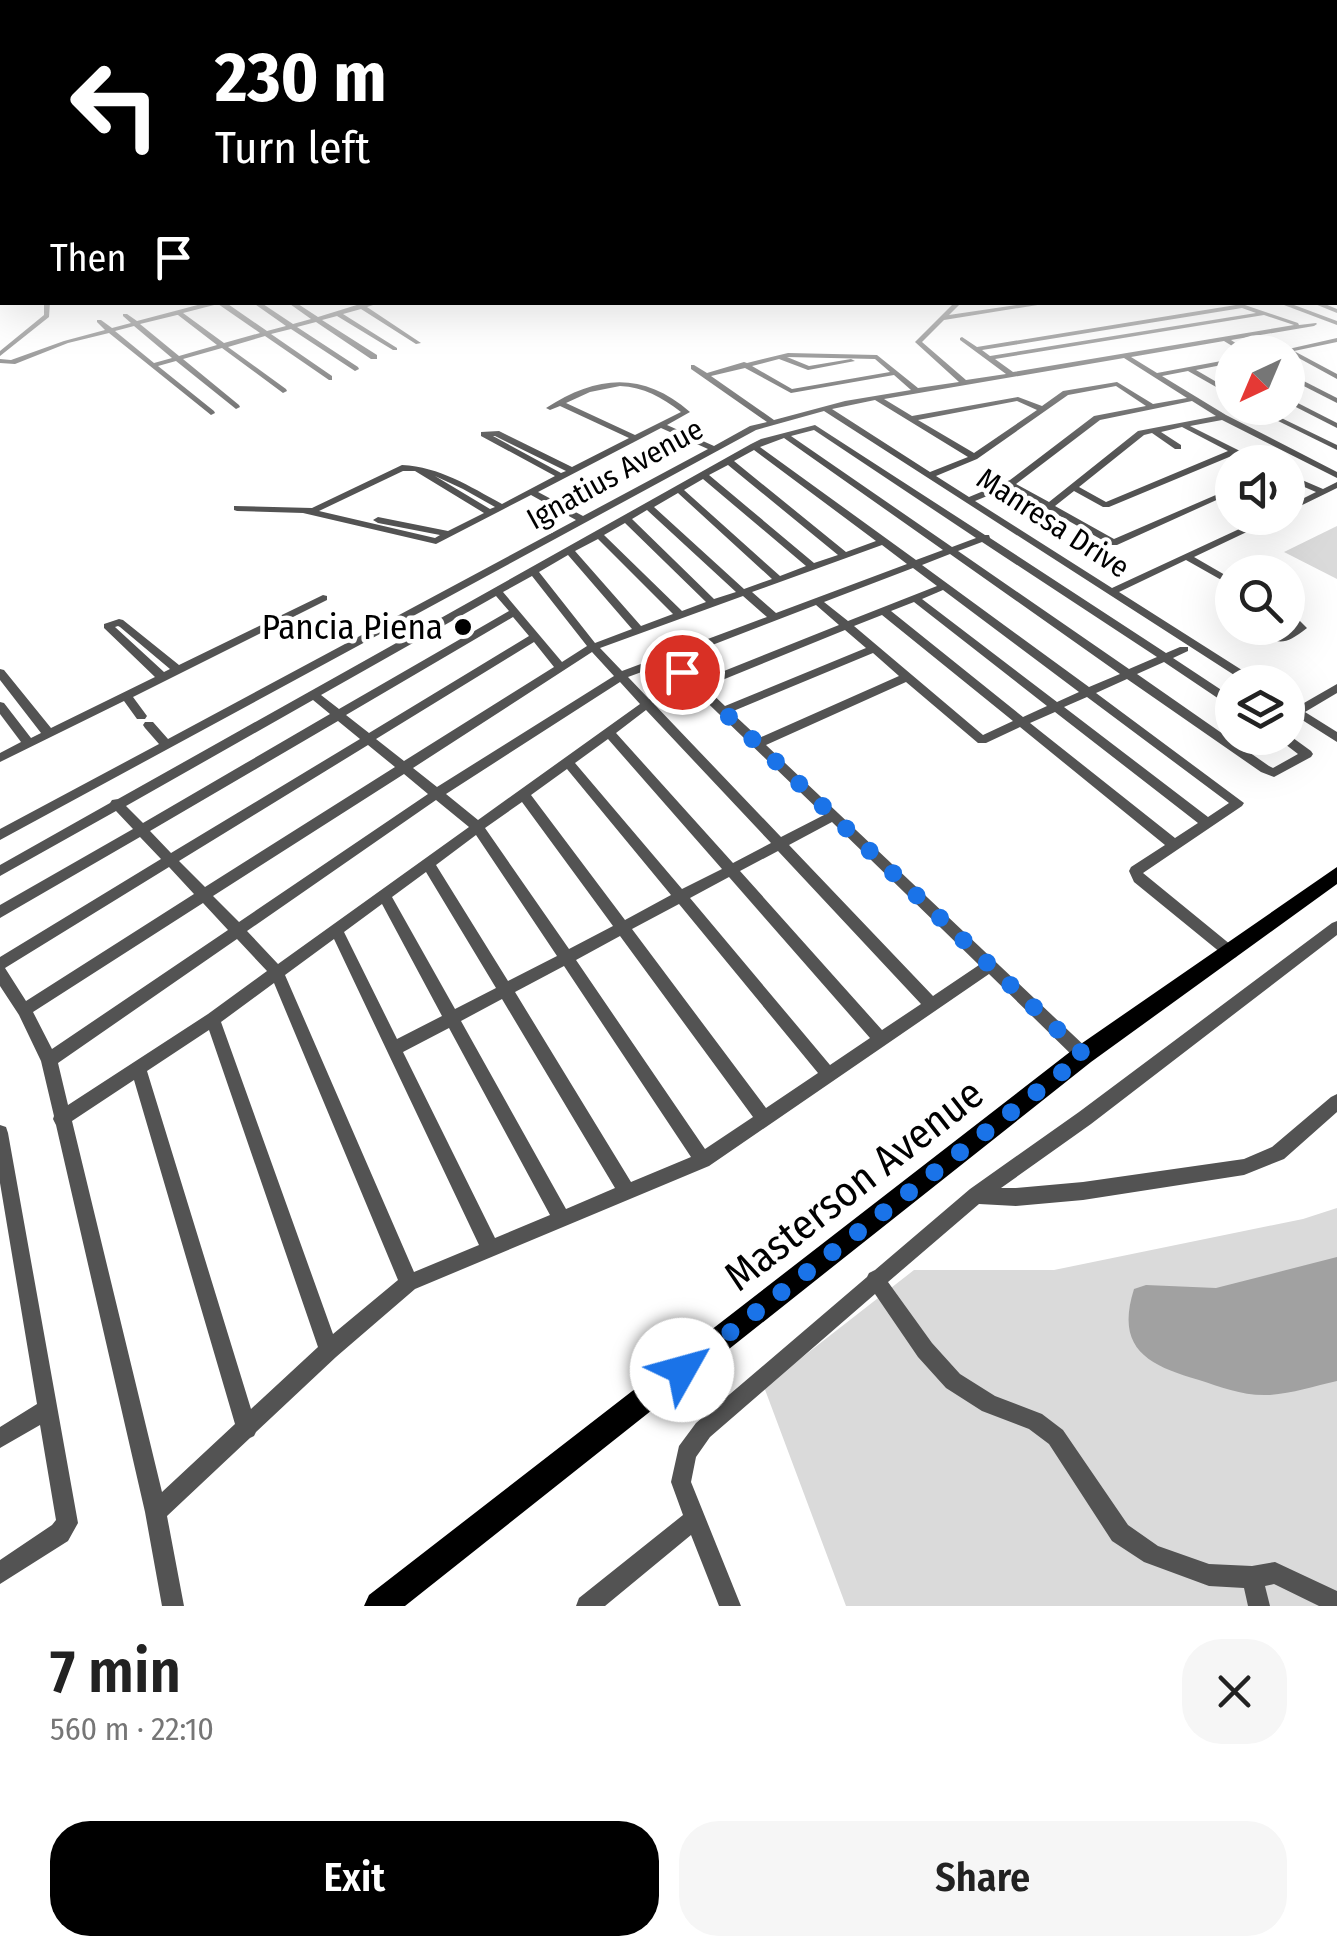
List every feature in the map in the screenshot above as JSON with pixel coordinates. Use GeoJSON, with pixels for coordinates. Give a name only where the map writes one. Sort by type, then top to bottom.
{"type":"FeatureCollection","features":[{"type":"Feature","properties":{"kind":"main road","name":"Masterson Avenue"},"geometry":{"type":"LineString","coordinates":[[386,1604],[1084,1055],[1337,874]]}},
{"type":"Feature","properties":{"kind":"street"},"geometry":{"type":"LineString","coordinates":[[47,305],[47,316],[0,358],[12,362],[66,342],[209,305]]}},
{"type":"Feature","properties":{"kind":"street"},"geometry":{"type":"LineString","coordinates":[[189,305],[195,309]]}},
{"type":"Feature","properties":{"kind":"street"},"geometry":{"type":"LineString","coordinates":[[223,305],[329,378]]}},
{"type":"Feature","properties":{"kind":"street"},"geometry":{"type":"LineString","coordinates":[[259,305],[355,369]]}},
{"type":"Feature","properties":{"kind":"street"},"geometry":{"type":"LineString","coordinates":[[294,305],[374,357]]}},
{"type":"Feature","properties":{"kind":"street"},"geometry":{"type":"LineString","coordinates":[[358,305],[418,343]]}},
{"type":"Feature","properties":{"kind":"street"},"geometry":{"type":"LineString","coordinates":[[155,365],[371,305]]}},
{"type":"Feature","properties":{"kind":"street"},"geometry":{"type":"LineString","coordinates":[[956,305],[918,342],[964,382]]}},
{"type":"Feature","properties":{"kind":"street"},"geometry":{"type":"LineString","coordinates":[[989,305],[990,312]]}},
{"type":"Feature","properties":{"kind":"street"},"geometry":{"type":"LineString","coordinates":[[945,318],[1034,305]]}},
{"type":"Feature","properties":{"kind":"street"},"geometry":{"type":"LineString","coordinates":[[1287,305],[1337,323]]}},
{"type":"Feature","properties":{"kind":"street"},"geometry":{"type":"LineString","coordinates":[[976,349],[1247,306],[1301,326]]}},
{"type":"Feature","properties":{"kind":"street"},"geometry":{"type":"LineString","coordinates":[[1163,309],[1176,316]]}},
{"type":"Feature","properties":{"kind":"street"},"geometry":{"type":"LineString","coordinates":[[988,358],[1266,313]]}},
{"type":"Feature","properties":{"kind":"street"},"geometry":{"type":"LineString","coordinates":[[180,314],[282,391]]}},
{"type":"Feature","properties":{"kind":"street"},"geometry":{"type":"LineString","coordinates":[[338,314],[395,349]]}},
{"type":"Feature","properties":{"kind":"street"},"geometry":{"type":"LineString","coordinates":[[126,315],[236,407]]}},
{"type":"Feature","properties":{"kind":"street"},"geometry":{"type":"LineString","coordinates":[[99,321],[212,413]]}},
{"type":"Feature","properties":{"kind":"street","name":"Ignatius Avenue"},"geometry":{"type":"LineString","coordinates":[[1242,335],[1314,324]]}},
{"type":"Feature","properties":{"kind":"street"},"geometry":{"type":"LineString","coordinates":[[1148,332],[1174,347]]}},
{"type":"Feature","properties":{"kind":"street"},"geometry":{"type":"LineString","coordinates":[[962,339],[1012,375]]}},
{"type":"Feature","properties":{"kind":"street","name":"Ignatius Avenue"},"geometry":{"type":"LineString","coordinates":[[0,836],[714,448],[772,422],[877,398],[1215,339]]}},
{"type":"Feature","properties":{"kind":"street"},"geometry":{"type":"LineString","coordinates":[[1305,346],[1337,340]]}},
{"type":"Feature","properties":{"kind":"street"},"geometry":{"type":"LineString","coordinates":[[706,374],[777,356],[808,368],[877,357],[917,391]]}},
{"type":"Feature","properties":{"kind":"street"},"geometry":{"type":"LineString","coordinates":[[1125,356],[1215,413]]}},
{"type":"Feature","properties":{"kind":"street"},"geometry":{"type":"LineString","coordinates":[[1305,360],[1337,381]]}},
{"type":"Feature","properties":{"kind":"street"},"geometry":{"type":"LineString","coordinates":[[1316,366],[1337,362]]}},
{"type":"Feature","properties":{"kind":"street"},"geometry":{"type":"LineString","coordinates":[[744,364],[786,390],[896,373]]}},
{"type":"Feature","properties":{"kind":"street"},"geometry":{"type":"LineString","coordinates":[[1155,374],[1215,364]]}},
{"type":"Feature","properties":{"kind":"street"},"geometry":{"type":"LineString","coordinates":[[694,367],[772,422]]}},
{"type":"Feature","properties":{"kind":"street"},"geometry":{"type":"LineString","coordinates":[[1190,368],[1215,383]]}},
{"type":"Feature","properties":{"kind":"street"},"geometry":{"type":"LineString","coordinates":[[1316,389],[1337,381]]}},
{"type":"Feature","properties":{"kind":"street"},"geometry":{"type":"LineString","coordinates":[[237,508],[310,510],[434,541],[682,417],[643,386],[606,383],[604,388],[550,408],[632,441]]}},
{"type":"Feature","properties":{"kind":"street"},"geometry":{"type":"LineString","coordinates":[[930,474],[974,457],[1064,391],[1117,384],[1150,406]]}},
{"type":"Feature","properties":{"kind":"street"},"geometry":{"type":"LineString","coordinates":[[1305,384],[1337,401]]}},
{"type":"Feature","properties":{"kind":"street"},"geometry":{"type":"LineString","coordinates":[[877,398],[974,457]]}},
{"type":"Feature","properties":{"kind":"street"},"geometry":{"type":"LineString","coordinates":[[910,419],[1018,399],[1041,409]]}},
{"type":"Feature","properties":{"kind":"street"},"geometry":{"type":"LineString","coordinates":[[969,500],[1010,484],[1097,418],[1192,399]]}},
{"type":"Feature","properties":{"kind":"street"},"geometry":{"type":"LineString","coordinates":[[564,405],[632,441]]}},
{"type":"Feature","properties":{"kind":"street","name":"Manresa Drive"},"geometry":{"type":"LineString","coordinates":[[825,408],[1226,665]]}},
{"type":"Feature","properties":{"kind":"street"},"geometry":{"type":"LineString","coordinates":[[1305,409],[1337,426]]}},
{"type":"Feature","properties":{"kind":"street"},"geometry":{"type":"LineString","coordinates":[[1050,506],[1133,437],[1215,418]]}},
{"type":"Feature","properties":{"kind":"street"},"geometry":{"type":"LineString","coordinates":[[1183,425],[1220,445]]}},
{"type":"Feature","properties":{"kind":"street"},"geometry":{"type":"LineString","coordinates":[[1238,425],[1337,475]]}},
{"type":"Feature","properties":{"kind":"street"},"geometry":{"type":"LineString","coordinates":[[1290,425],[1337,448]]}},
{"type":"Feature","properties":{"kind":"street"},"geometry":{"type":"LineString","coordinates":[[663,426],[714,448]]}},
{"type":"Feature","properties":{"kind":"street"},"geometry":{"type":"LineString","coordinates":[[0,871],[754,446],[820,428],[1215,690]]}},
{"type":"Feature","properties":{"kind":"street"},"geometry":{"type":"LineString","coordinates":[[1153,430],[1178,447]]}},
{"type":"Feature","properties":{"kind":"street"},"geometry":{"type":"LineString","coordinates":[[562,477],[484,434],[496,433],[573,471]]}},
{"type":"Feature","properties":{"kind":"street"},"geometry":{"type":"LineString","coordinates":[[786,436],[1215,735]]}},
{"type":"Feature","properties":{"kind":"street"},"geometry":{"type":"LineString","coordinates":[[754,446],[1238,803],[1136,874],[1231,953]]}},
{"type":"Feature","properties":{"kind":"street"},"geometry":{"type":"LineString","coordinates":[[1073,487],[1106,505],[1215,460]]}},
{"type":"Feature","properties":{"kind":"street"},"geometry":{"type":"LineString","coordinates":[[728,461],[844,555]]}},
{"type":"Feature","properties":{"kind":"street"},"geometry":{"type":"LineString","coordinates":[[310,510],[402,468],[415,467],[434,471],[502,507]]}},
{"type":"Feature","properties":{"kind":"street"},"geometry":{"type":"LineString","coordinates":[[415,467],[490,513]]}},
{"type":"Feature","properties":{"kind":"street"},"geometry":{"type":"LineString","coordinates":[[704,474],[813,567]]}},
{"type":"Feature","properties":{"kind":"street"},"geometry":{"type":"LineString","coordinates":[[1010,484],[1114,543],[1215,498]]}},
{"type":"Feature","properties":{"kind":"street"},"geometry":{"type":"LineString","coordinates":[[1305,484],[1323,492]]}},
{"type":"Feature","properties":{"kind":"street"},"geometry":{"type":"LineString","coordinates":[[1305,501],[1337,485]]}},
{"type":"Feature","properties":{"kind":"street"},"geometry":{"type":"LineString","coordinates":[[678,489],[778,579]]}},
{"type":"Feature","properties":{"kind":"street"},"geometry":{"type":"LineString","coordinates":[[532,492],[583,520]]}},
{"type":"Feature","properties":{"kind":"street"},"geometry":{"type":"LineString","coordinates":[[649,507],[774,617]]}},
{"type":"Feature","properties":{"kind":"street"},"geometry":{"type":"LineString","coordinates":[[626,518],[712,602]]}},
{"type":"Feature","properties":{"kind":"street"},"geometry":{"type":"LineString","coordinates":[[598,534],[680,614]]}},
{"type":"Feature","properties":{"kind":"street"},"geometry":{"type":"LineString","coordinates":[[1113,591],[1232,535]]}},
{"type":"Feature","properties":{"kind":"street"},"geometry":{"type":"LineString","coordinates":[[49,1060],[438,792],[620,676],[986,537]]}},
{"type":"Feature","properties":{"kind":"street"},"geometry":{"type":"LineString","coordinates":[[24,1010],[558,666],[638,629],[884,541]]}},
{"type":"Feature","properties":{"kind":"street"},"geometry":{"type":"LineString","coordinates":[[569,550],[638,629]]}},
{"type":"Feature","properties":{"kind":"street"},"geometry":{"type":"LineString","coordinates":[[1186,556],[1215,573]]}},
{"type":"Feature","properties":{"kind":"street"},"geometry":{"type":"LineString","coordinates":[[533,571],[593,647],[933,1006]]}},
{"type":"Feature","properties":{"kind":"street"},"geometry":{"type":"LineString","coordinates":[[696,686],[945,586]]}},
{"type":"Feature","properties":{"kind":"street"},"geometry":{"type":"LineString","coordinates":[[496,591],[558,666]]}},
{"type":"Feature","properties":{"kind":"street"},"geometry":{"type":"LineString","coordinates":[[0,758],[323,598]]}},
{"type":"Feature","properties":{"kind":"street"},"geometry":{"type":"LineString","coordinates":[[916,600],[1208,824]]}},
{"type":"Feature","properties":{"kind":"street"},"geometry":{"type":"LineString","coordinates":[[817,601],[979,740],[1024,724],[1184,649]]}},
{"type":"Feature","properties":{"kind":"street"},"geometry":{"type":"LineString","coordinates":[[0,912],[515,612]]}},
{"type":"Feature","properties":{"kind":"street"},"geometry":{"type":"LineString","coordinates":[[885,612],[1174,845]]}},
{"type":"Feature","properties":{"kind":"street"},"geometry":{"type":"LineString","coordinates":[[163,678],[108,626],[119,622],[124,625],[178,670]]}},
{"type":"Feature","properties":{"kind":"street"},"geometry":{"type":"LineString","coordinates":[[0,964],[534,638]]}},
{"type":"Feature","properties":{"kind":"street"},"geometry":{"type":"LineString","coordinates":[[722,711],[874,649]]}},
{"type":"Feature","properties":{"kind":"street"},"geometry":{"type":"LineString","coordinates":[[668,658],[1084,1055]]}},
{"type":"Feature","properties":{"kind":"street"},"geometry":{"type":"LineString","coordinates":[[0,673],[49,734]]}},
{"type":"Feature","properties":{"kind":"street"},"geometry":{"type":"LineString","coordinates":[[759,743],[907,677]]}},
{"type":"Feature","properties":{"kind":"street"},"geometry":{"type":"LineString","coordinates":[[1305,704],[1335,692]]}},
{"type":"Feature","properties":{"kind":"street"},"geometry":{"type":"LineString","coordinates":[[312,694],[477,826],[703,1160]]}},
{"type":"Feature","properties":{"kind":"street"},"geometry":{"type":"LineString","coordinates":[[126,696],[166,745]]}},
{"type":"Feature","properties":{"kind":"street"},"geometry":{"type":"LineString","coordinates":[[61,1119],[213,1019],[648,703]]}},
{"type":"Feature","properties":{"kind":"street"},"geometry":{"type":"LineString","coordinates":[[0,706],[29,744]]}},
{"type":"Feature","properties":{"kind":"street"},"geometry":{"type":"LineString","coordinates":[[1305,717],[1337,738]]}},
{"type":"Feature","properties":{"kind":"street"},"geometry":{"type":"LineString","coordinates":[[609,732],[881,1040]]}},
{"type":"Feature","properties":{"kind":"street"},"geometry":{"type":"LineString","coordinates":[[1243,755],[1274,772],[1305,753]]}},
{"type":"Feature","properties":{"kind":"street"},"geometry":{"type":"LineString","coordinates":[[568,762],[829,1075]]}},
{"type":"Feature","properties":{"kind":"street"},"geometry":{"type":"LineString","coordinates":[[523,794],[764,1118]]}},
{"type":"Feature","properties":{"kind":"street"},"geometry":{"type":"LineString","coordinates":[[116,804],[277,972],[409,1283]]}},
{"type":"Feature","properties":{"kind":"street"},"geometry":{"type":"LineString","coordinates":[[396,1048],[832,817]]}},
{"type":"Feature","properties":{"kind":"street"},"geometry":{"type":"LineString","coordinates":[[428,863],[626,1191]]}},
{"type":"Feature","properties":{"kind":"street"},"geometry":{"type":"LineString","coordinates":[[384,895],[562,1219]]}},
{"type":"Feature","properties":{"kind":"street"},"geometry":{"type":"LineString","coordinates":[[730,1606],[681,1482],[681,1467],[693,1442],[732,1402],[976,1195],[1086,1118],[1337,927]]}},
{"type":"Feature","properties":{"kind":"street"},"geometry":{"type":"LineString","coordinates":[[336,929],[490,1248]]}},
{"type":"Feature","properties":{"kind":"street"},"geometry":{"type":"LineString","coordinates":[[156,1512],[330,1350],[409,1283],[703,1160],[988,967]]}},
{"type":"Feature","properties":{"kind":"street"},"geometry":{"type":"LineString","coordinates":[[0,973],[49,1060],[156,1512],[173,1606]]}},
{"type":"Feature","properties":{"kind":"street"},"geometry":{"type":"LineString","coordinates":[[213,1019],[330,1350]]}},
{"type":"Feature","properties":{"kind":"street"},"geometry":{"type":"LineString","coordinates":[[140,1069],[246,1429]]}},
{"type":"Feature","properties":{"kind":"street"},"geometry":{"type":"LineString","coordinates":[[976,1195],[1016,1197],[1083,1191],[1244,1168],[1278,1153],[1337,1102]]}},
{"type":"Feature","properties":{"kind":"street"},"geometry":{"type":"LineString","coordinates":[[0,1133],[67,1523],[60,1533],[0,1573]]}},
{"type":"Feature","properties":{"kind":"street"},"geometry":{"type":"LineString","coordinates":[[875,1280],[953,1381],[989,1404],[1036,1420],[1056,1436],[1120,1534],[1152,1554],[1210,1576],[1252,1578],[1276,1573],[1337,1603]]}},
{"type":"Feature","properties":{"kind":"street"},"geometry":{"type":"LineString","coordinates":[[0,1438],[46,1410]]}},
{"type":"Feature","properties":{"kind":"street"},"geometry":{"type":"LineString","coordinates":[[591,1605],[695,1520]]}},
{"type":"Feature","properties":{"kind":"street"},"geometry":{"type":"LineString","coordinates":[[1252,1578],[1259,1606]]}},
{"type":"Feature","properties":{"kind":"shaded area"},"geometry":{"type":"Polygon","coordinates":[[[1337,526],[1337,579],[1305,563],[1305,555],[1284,552],[1337,526]]]}},
{"type":"Feature","properties":{"kind":"shaded area"},"geometry":{"type":"Polygon","coordinates":[[[1337,1208],[1337,1606],[846,1606],[764,1387],[914,1270],[1054,1270],[1303,1219],[1337,1208]]]}},
{"type":"Feature","properties":{"kind":"shaded area"},"geometry":{"type":"Polygon","coordinates":[[[1337,1257],[1337,1381],[1277,1394],[1241,1393],[1165,1368],[1140,1351],[1133,1340],[1129,1310],[1134,1289],[1146,1285],[1216,1288],[1337,1257]]]}},
{"type":"Feature","properties":{"kind":"place","name":"Pancia Piena"},"geometry":{"type":"Point","coordinates":[463,627]}},
{"type":"Feature","properties":{"kind":"route"},"geometry":{"type":"LineString","coordinates":[[682,672],[1084,1055],[682,1370]]}}]}
